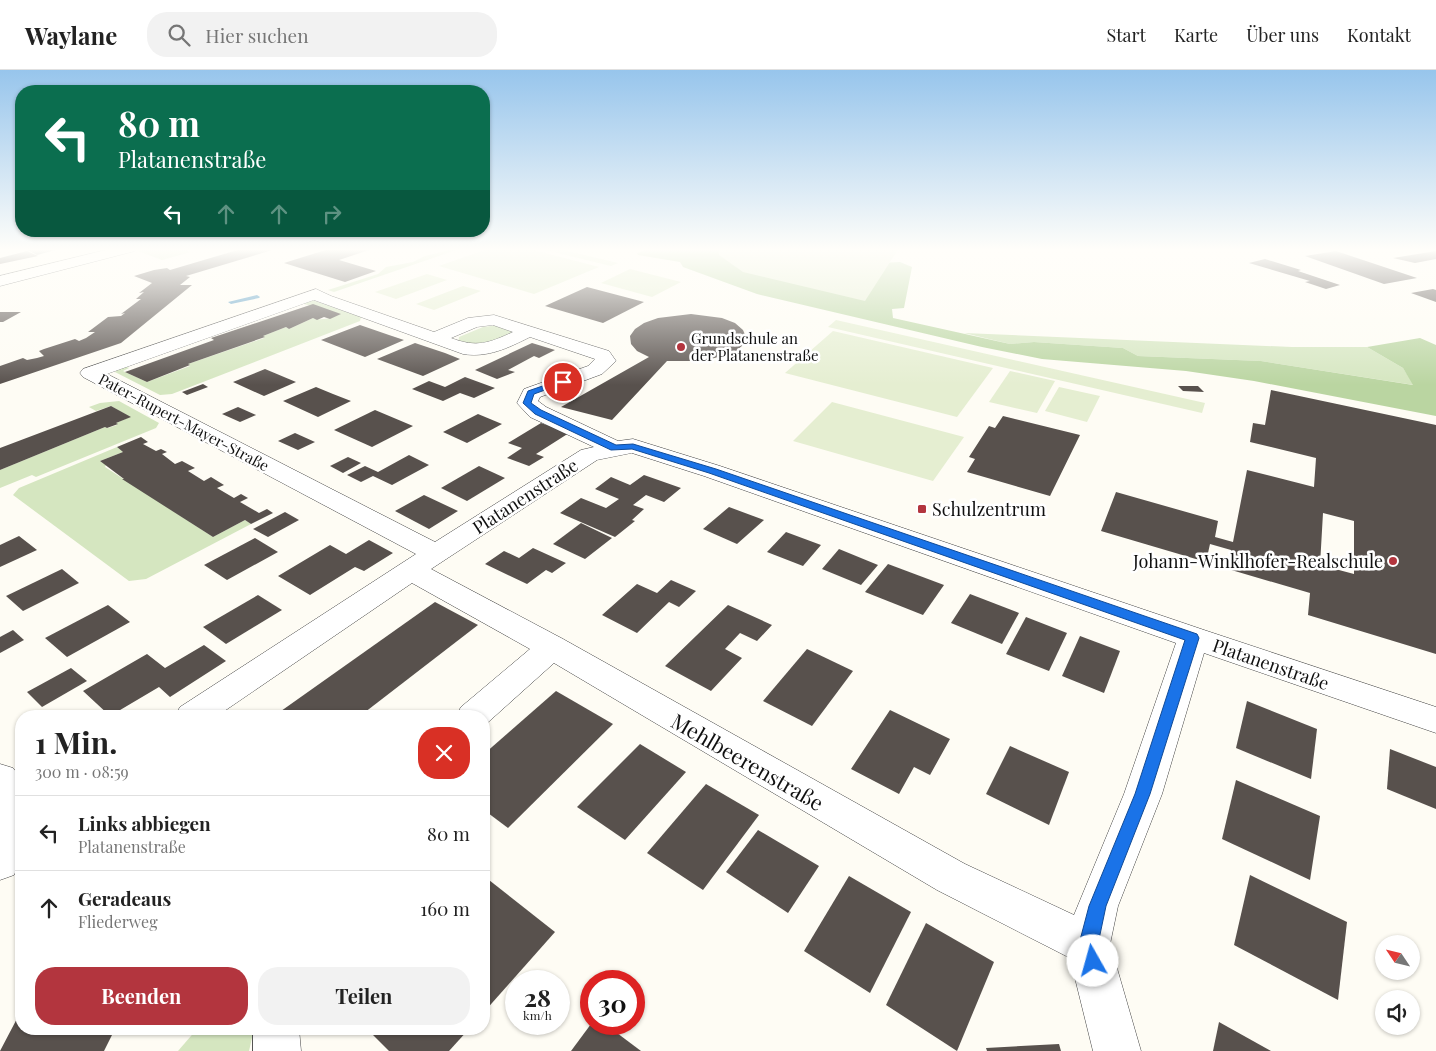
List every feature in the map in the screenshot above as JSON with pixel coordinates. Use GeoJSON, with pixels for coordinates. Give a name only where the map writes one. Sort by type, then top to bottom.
{"type":"FeatureCollection","features":[{"type":"Feature","properties":{"kind":"street","name":"Pater-Rupert-Mayer-Straße"},"geometry":{"type":"LineString","coordinates":[[424,562],[90,373],[316,294],[325,300],[435,338]]}},
{"type":"Feature","properties":{"kind":"street"},"geometry":{"type":"LineString","coordinates":[[435,338],[474,322],[499,321],[602,355],[606,361],[595,370],[531,393],[527,403],[538,412],[615,448]]}},
{"type":"Feature","properties":{"kind":"street"},"geometry":{"type":"LineString","coordinates":[[435,338],[468,351],[477,352],[494,348],[530,331]]}},
{"type":"Feature","properties":{"kind":"street","name":"Platanenstraße"},"geometry":{"type":"LineString","coordinates":[[201,710],[589,455],[615,448],[633,446],[712,471],[1192,638],[1436,720]]}},
{"type":"Feature","properties":{"kind":"street","name":"Mehlbeerenstraße"},"geometry":{"type":"LineString","coordinates":[[424,562],[552,647],[950,877],[1088,944]]}},
{"type":"Feature","properties":{"kind":"street"},"geometry":{"type":"LineString","coordinates":[[1117,1051],[1088,944],[1097,906],[1142,794],[1192,638]]}},
{"type":"Feature","properties":{"kind":"street"},"geometry":{"type":"LineString","coordinates":[[480,710],[552,647]]}},
{"type":"Feature","properties":{"kind":"street"},"geometry":{"type":"LineString","coordinates":[[0,779],[13,795],[15,804]]}},
{"type":"Feature","properties":{"kind":"street"},"geometry":{"type":"LineString","coordinates":[[0,862],[15,830]]}},
{"type":"Feature","properties":{"kind":"street"},"geometry":{"type":"LineString","coordinates":[[276,1035],[277,1051]]}},
{"type":"Feature","properties":{"kind":"green space"},"geometry":{"type":"Polygon","coordinates":[[[380,294],[410,294],[396,299],[380,294]]]}},
{"type":"Feature","properties":{"kind":"green space"},"geometry":{"type":"Polygon","coordinates":[[[443,294],[474,294],[434,310],[416,304],[443,294]]]}},
{"type":"Feature","properties":{"kind":"green space"},"geometry":{"type":"Polygon","coordinates":[[[640,294],[658,294],[652,297],[640,294]]]}},
{"type":"Feature","properties":{"kind":"green space"},"geometry":{"type":"Polygon","coordinates":[[[757,294],[907,294],[904,308],[892,309],[893,318],[1010,344],[1034,342],[1123,348],[1138,356],[1261,361],[1413,385],[1403,368],[1367,347],[1420,338],[1436,345],[1436,416],[1254,381],[1186,371],[1042,359],[982,347],[757,294]]]}},
{"type":"Feature","properties":{"kind":"green space"},"geometry":{"type":"Polygon","coordinates":[[[835,294],[870,294],[865,301],[835,294]]]}},
{"type":"Feature","properties":{"kind":"green space"},"geometry":{"type":"Polygon","coordinates":[[[312,300],[361,317],[360,321],[172,394],[160,395],[115,372],[121,364],[129,368],[123,371],[147,382],[190,366],[188,364],[264,338],[263,336],[286,327],[289,329],[313,318],[327,319],[340,314],[297,302],[312,300]]]}},
{"type":"Feature","properties":{"kind":"green space"},"geometry":{"type":"Polygon","coordinates":[[[836,320],[1205,403],[1202,413],[828,327],[836,320]]]}},
{"type":"Feature","properties":{"kind":"green space"},"geometry":{"type":"Polygon","coordinates":[[[499,325],[512,329],[511,336],[488,347],[458,344],[459,337],[483,327],[499,325]]]}},
{"type":"Feature","properties":{"kind":"green space"},"geometry":{"type":"Polygon","coordinates":[[[833,331],[993,368],[957,417],[785,373],[833,331]]]}},
{"type":"Feature","properties":{"kind":"green space"},"geometry":{"type":"Polygon","coordinates":[[[964,333],[1292,347],[1367,347],[1403,368],[1414,385],[1261,361],[1138,356],[1123,348],[1034,342],[1010,344],[964,333]]]}},
{"type":"Feature","properties":{"kind":"green space"},"geometry":{"type":"Polygon","coordinates":[[[1010,371],[1055,381],[1037,413],[989,402],[1010,371]]]}},
{"type":"Feature","properties":{"kind":"green space"},"geometry":{"type":"Polygon","coordinates":[[[1059,387],[1100,396],[1087,422],[1045,411],[1059,387]]]}},
{"type":"Feature","properties":{"kind":"green space"},"geometry":{"type":"Polygon","coordinates":[[[119,401],[159,423],[156,428],[36,477],[32,475],[0,488],[0,470],[105,427],[117,425],[116,423],[130,417],[111,406],[96,411],[89,407],[100,403],[119,401]]]}},
{"type":"Feature","properties":{"kind":"green space"},"geometry":{"type":"Polygon","coordinates":[[[832,402],[964,437],[933,481],[793,441],[832,402]]]}},
{"type":"Feature","properties":{"kind":"green space"},"geometry":{"type":"Polygon","coordinates":[[[117,447],[123,452],[100,461],[106,465],[105,467],[213,537],[245,520],[251,524],[146,579],[129,581],[13,495],[19,488],[117,447]]]}},
{"type":"Feature","properties":{"kind":"green space"},"geometry":{"type":"Polygon","coordinates":[[[192,1035],[253,1035],[249,1051],[178,1051],[192,1035]]]}},
{"type":"Feature","properties":{"kind":"building"},"geometry":{"type":"Polygon","coordinates":[[[142,294],[181,294],[121,343],[0,384],[0,366],[23,358],[27,360],[44,356],[39,351],[75,339],[79,341],[86,338],[95,332],[88,332],[108,317],[121,316],[125,313],[121,314],[141,299],[136,299],[142,294]]]}},
{"type":"Feature","properties":{"kind":"building"},"geometry":{"type":"Polygon","coordinates":[[[572,294],[613,294],[644,302],[603,323],[545,306],[572,294]]]}},
{"type":"Feature","properties":{"kind":"building"},"geometry":{"type":"Polygon","coordinates":[[[1413,294],[1436,294],[1436,302],[1413,294]]]}},
{"type":"Feature","properties":{"kind":"building"},"geometry":{"type":"Polygon","coordinates":[[[313,304],[341,314],[330,319],[324,317],[317,320],[313,318],[289,329],[286,327],[263,336],[265,337],[188,364],[190,365],[147,382],[125,372],[214,340],[211,338],[313,304]]]}},
{"type":"Feature","properties":{"kind":"building"},"geometry":{"type":"Polygon","coordinates":[[[0,312],[21,312],[0,322],[0,312]]]}},
{"type":"Feature","properties":{"kind":"building"},"geometry":{"type":"Polygon","coordinates":[[[691,314],[722,318],[735,323],[743,330],[746,337],[743,345],[735,352],[704,361],[667,361],[612,420],[561,407],[649,357],[637,351],[631,344],[630,336],[635,329],[644,323],[658,318],[691,314]]]}},
{"type":"Feature","properties":{"kind":"building"},"geometry":{"type":"Polygon","coordinates":[[[360,325],[404,340],[365,357],[321,340],[360,325]]]}},
{"type":"Feature","properties":{"kind":"building"},"geometry":{"type":"Polygon","coordinates":[[[415,343],[460,359],[423,376],[377,359],[415,343]]]}},
{"type":"Feature","properties":{"kind":"building"},"geometry":{"type":"Polygon","coordinates":[[[532,343],[555,350],[539,358],[534,356],[508,370],[515,372],[497,379],[475,370],[532,343]]]}},
{"type":"Feature","properties":{"kind":"building"},"geometry":{"type":"Polygon","coordinates":[[[265,369],[296,382],[264,396],[233,382],[265,369]]]}},
{"type":"Feature","properties":{"kind":"building"},"geometry":{"type":"Polygon","coordinates":[[[465,377],[495,388],[474,398],[460,393],[443,401],[412,389],[429,381],[445,387],[465,377]]]}},
{"type":"Feature","properties":{"kind":"building"},"geometry":{"type":"Polygon","coordinates":[[[203,384],[208,387],[187,395],[182,392],[203,384]]]}},
{"type":"Feature","properties":{"kind":"building"},"geometry":{"type":"Polygon","coordinates":[[[1178,386],[1198,386],[1204,392],[1183,391],[1178,386]]]}},
{"type":"Feature","properties":{"kind":"building"},"geometry":{"type":"Polygon","coordinates":[[[316,387],[351,401],[318,417],[283,401],[316,387]]]}},
{"type":"Feature","properties":{"kind":"building"},"geometry":{"type":"Polygon","coordinates":[[[1271,390],[1436,425],[1436,654],[1308,615],[1310,593],[1228,569],[1231,550],[1210,544],[1206,562],[1101,531],[1116,492],[1218,521],[1215,537],[1233,542],[1247,470],[1314,487],[1316,458],[1250,442],[1253,423],[1265,425],[1271,390]],[[1323,513],[1320,565],[1354,574],[1354,521],[1323,513]]]}},
{"type":"Feature","properties":{"kind":"building"},"geometry":{"type":"Polygon","coordinates":[[[111,406],[131,417],[116,423],[118,424],[105,427],[0,470],[0,448],[111,406]]]}},
{"type":"Feature","properties":{"kind":"building"},"geometry":{"type":"Polygon","coordinates":[[[238,407],[256,415],[240,422],[222,414],[238,407]]]}},
{"type":"Feature","properties":{"kind":"building"},"geometry":{"type":"Polygon","coordinates":[[[375,410],[413,426],[372,447],[334,430],[375,410]]]}},
{"type":"Feature","properties":{"kind":"building"},"geometry":{"type":"Polygon","coordinates":[[[478,414],[502,424],[467,443],[443,432],[478,414]]]}},
{"type":"Feature","properties":{"kind":"building"},"geometry":{"type":"Polygon","coordinates":[[[1003,416],[1080,435],[1050,496],[967,472],[975,459],[969,457],[989,426],[995,428],[1003,416]]]}},
{"type":"Feature","properties":{"kind":"building"},"geometry":{"type":"Polygon","coordinates":[[[541,423],[569,433],[536,454],[544,457],[529,466],[507,458],[522,448],[508,443],[541,423]]]}},
{"type":"Feature","properties":{"kind":"building"},"geometry":{"type":"Polygon","coordinates":[[[295,433],[315,442],[298,450],[278,441],[295,433]]]}},
{"type":"Feature","properties":{"kind":"building"},"geometry":{"type":"Polygon","coordinates":[[[141,437],[148,442],[143,444],[156,451],[161,449],[167,452],[162,454],[175,464],[182,461],[195,468],[188,471],[204,481],[211,477],[224,485],[217,488],[234,498],[241,494],[248,498],[240,502],[259,513],[267,509],[273,513],[251,524],[245,520],[213,537],[122,479],[124,479],[100,461],[123,452],[117,447],[141,437]]]}},
{"type":"Feature","properties":{"kind":"building"},"geometry":{"type":"Polygon","coordinates":[[[409,455],[429,465],[392,485],[373,476],[361,482],[347,475],[365,466],[378,472],[409,455]]]}},
{"type":"Feature","properties":{"kind":"building"},"geometry":{"type":"Polygon","coordinates":[[[348,457],[361,463],[343,473],[330,466],[348,457]]]}},
{"type":"Feature","properties":{"kind":"building"},"geometry":{"type":"Polygon","coordinates":[[[479,466],[505,478],[467,501],[441,488],[479,466]]]}},
{"type":"Feature","properties":{"kind":"building"},"geometry":{"type":"Polygon","coordinates":[[[644,475],[681,488],[664,502],[646,495],[633,505],[644,509],[632,520],[635,521],[615,537],[560,513],[581,498],[606,508],[619,499],[595,489],[611,477],[630,485],[644,475]]]}},
{"type":"Feature","properties":{"kind":"building"},"geometry":{"type":"Polygon","coordinates":[[[424,495],[458,511],[429,529],[395,511],[424,495]]]}},
{"type":"Feature","properties":{"kind":"building"},"geometry":{"type":"Polygon","coordinates":[[[729,507],[764,520],[737,544],[703,529],[729,507]]]}},
{"type":"Feature","properties":{"kind":"building"},"geometry":{"type":"Polygon","coordinates":[[[285,512],[299,520],[268,537],[253,529],[285,512]]]}},
{"type":"Feature","properties":{"kind":"building"},"geometry":{"type":"Polygon","coordinates":[[[581,523],[612,538],[585,559],[553,544],[581,523]]]}},
{"type":"Feature","properties":{"kind":"building"},"geometry":{"type":"Polygon","coordinates":[[[786,532],[821,545],[803,566],[767,552],[786,532]]]}},
{"type":"Feature","properties":{"kind":"building"},"geometry":{"type":"Polygon","coordinates":[[[19,536],[37,550],[0,567],[0,545],[19,536]]]}},
{"type":"Feature","properties":{"kind":"building"},"geometry":{"type":"Polygon","coordinates":[[[255,538],[278,552],[227,580],[204,565],[255,538]]]}},
{"type":"Feature","properties":{"kind":"building"},"geometry":{"type":"Polygon","coordinates":[[[369,540],[393,553],[364,571],[355,567],[310,595],[278,576],[330,545],[346,554],[369,540]]]}},
{"type":"Feature","properties":{"kind":"building"},"geometry":{"type":"Polygon","coordinates":[[[533,548],[566,563],[552,573],[546,570],[527,584],[485,564],[504,551],[519,558],[533,548]]]}},
{"type":"Feature","properties":{"kind":"building"},"geometry":{"type":"Polygon","coordinates":[[[839,549],[878,565],[861,585],[822,569],[839,549]]]}},
{"type":"Feature","properties":{"kind":"building"},"geometry":{"type":"Polygon","coordinates":[[[888,564],[944,585],[923,615],[865,592],[888,564]]]}},
{"type":"Feature","properties":{"kind":"building"},"geometry":{"type":"Polygon","coordinates":[[[62,569],[79,583],[23,611],[6,596],[62,569]]]}},
{"type":"Feature","properties":{"kind":"building"},"geometry":{"type":"Polygon","coordinates":[[[671,580],[696,591],[679,607],[669,602],[637,633],[602,615],[637,584],[657,593],[671,580]]]}},
{"type":"Feature","properties":{"kind":"building"},"geometry":{"type":"Polygon","coordinates":[[[970,594],[1019,613],[1002,644],[951,623],[970,594]]]}},
{"type":"Feature","properties":{"kind":"building"},"geometry":{"type":"Polygon","coordinates":[[[258,595],[282,610],[226,644],[203,627],[258,595]]]}},
{"type":"Feature","properties":{"kind":"building"},"geometry":{"type":"Polygon","coordinates":[[[435,602],[478,625],[368,710],[282,710],[435,602]]]}},
{"type":"Feature","properties":{"kind":"building"},"geometry":{"type":"Polygon","coordinates":[[[108,605],[130,622],[67,657],[45,638],[108,605]]]}},
{"type":"Feature","properties":{"kind":"building"},"geometry":{"type":"Polygon","coordinates":[[[728,605],[772,625],[757,641],[740,633],[725,649],[742,658],[711,691],[665,666],[728,605]]]}},
{"type":"Feature","properties":{"kind":"building"},"geometry":{"type":"Polygon","coordinates":[[[1026,617],[1067,633],[1049,671],[1006,654],[1026,617]]]}},
{"type":"Feature","properties":{"kind":"building"},"geometry":{"type":"Polygon","coordinates":[[[13,630],[24,640],[0,653],[0,637],[13,630]]]}},
{"type":"Feature","properties":{"kind":"building"},"geometry":{"type":"Polygon","coordinates":[[[1080,636],[1120,651],[1104,693],[1062,676],[1080,636]]]}},
{"type":"Feature","properties":{"kind":"building"},"geometry":{"type":"Polygon","coordinates":[[[204,645],[226,661],[170,697],[159,687],[120,710],[104,710],[83,691],[147,654],[165,668],[204,645]]]}},
{"type":"Feature","properties":{"kind":"building"},"geometry":{"type":"Polygon","coordinates":[[[807,649],[853,671],[812,726],[763,701],[807,649]]]}},
{"type":"Feature","properties":{"kind":"building"},"geometry":{"type":"Polygon","coordinates":[[[71,668],[87,681],[42,707],[27,692],[71,668]]]}},
{"type":"Feature","properties":{"kind":"building"},"geometry":{"type":"Polygon","coordinates":[[[556,691],[613,724],[508,828],[490,814],[490,749],[556,691]]]}},
{"type":"Feature","properties":{"kind":"building"},"geometry":{"type":"Polygon","coordinates":[[[1247,701],[1317,729],[1311,779],[1236,748],[1247,701]]]}},
{"type":"Feature","properties":{"kind":"building"},"geometry":{"type":"Polygon","coordinates":[[[890,710],[950,739],[930,775],[914,767],[899,794],[851,769],[890,710]]]}},
{"type":"Feature","properties":{"kind":"building"},"geometry":{"type":"Polygon","coordinates":[[[640,744],[686,772],[625,840],[577,807],[640,744]]]}},
{"type":"Feature","properties":{"kind":"building"},"geometry":{"type":"Polygon","coordinates":[[[1010,746],[1069,772],[1049,825],[986,794],[1010,746]]]}},
{"type":"Feature","properties":{"kind":"building"},"geometry":{"type":"Polygon","coordinates":[[[1390,749],[1436,767],[1436,809],[1387,789],[1390,749]]]}},
{"type":"Feature","properties":{"kind":"building"},"geometry":{"type":"Polygon","coordinates":[[[1236,780],[1320,816],[1310,880],[1222,839],[1236,780]]]}},
{"type":"Feature","properties":{"kind":"building"},"geometry":{"type":"Polygon","coordinates":[[[706,784],[759,815],[703,890],[647,853],[706,784]]]}},
{"type":"Feature","properties":{"kind":"building"},"geometry":{"type":"Polygon","coordinates":[[[758,830],[819,866],[788,913],[726,872],[758,830]]]}},
{"type":"Feature","properties":{"kind":"building"},"geometry":{"type":"Polygon","coordinates":[[[1250,875],[1347,922],[1338,1000],[1234,945],[1250,875]]]}},
{"type":"Feature","properties":{"kind":"building"},"geometry":{"type":"Polygon","coordinates":[[[849,876],[911,912],[870,993],[804,951],[849,876]]]}},
{"type":"Feature","properties":{"kind":"building"},"geometry":{"type":"Polygon","coordinates":[[[490,881],[555,932],[521,970],[505,970],[505,988],[490,1005],[490,881]]]}},
{"type":"Feature","properties":{"kind":"building"},"geometry":{"type":"Polygon","coordinates":[[[926,923],[994,962],[957,1051],[886,1005],[926,923]]]}},
{"type":"Feature","properties":{"kind":"building"},"geometry":{"type":"Polygon","coordinates":[[[15,1022],[15,1035],[112,1035],[104,1051],[0,1051],[15,1022]]]}},
{"type":"Feature","properties":{"kind":"building"},"geometry":{"type":"Polygon","coordinates":[[[1219,1022],[1271,1051],[1213,1051],[1219,1022]]]}},
{"type":"Feature","properties":{"kind":"building"},"geometry":{"type":"Polygon","coordinates":[[[373,1035],[464,1035],[449,1051],[389,1051],[373,1035]]]}},
{"type":"Feature","properties":{"kind":"building"},"geometry":{"type":"Polygon","coordinates":[[[583,1035],[620,1035],[641,1051],[571,1051],[583,1035]]]}},
{"type":"Feature","properties":{"kind":"building"},"geometry":{"type":"Polygon","coordinates":[[[1059,1044],[1061,1051],[987,1051],[986,1048],[1059,1044]]]}},
{"type":"Feature","properties":{"kind":"waterway"},"geometry":{"type":"LineString","coordinates":[[231,302],[257,297]]}},
{"type":"Feature","properties":{"kind":"place","name":"Grundschule an der Platanenstraße"},"geometry":{"type":"Point","coordinates":[681,347]}},
{"type":"Feature","properties":{"kind":"place","name":"Schulzentrum"},"geometry":{"type":"Point","coordinates":[922,509]}},
{"type":"Feature","properties":{"kind":"place","name":"Johann-Winklhofer-Realschule"},"geometry":{"type":"Point","coordinates":[1393,561]}},
{"type":"Feature","properties":{"kind":"route"},"geometry":{"type":"LineString","coordinates":[[563,382],[531,393],[527,403],[538,412],[615,448],[633,446],[712,471],[1055,588],[1192,638],[1142,794],[1097,906],[1088,944],[1093,961]]}}]}
